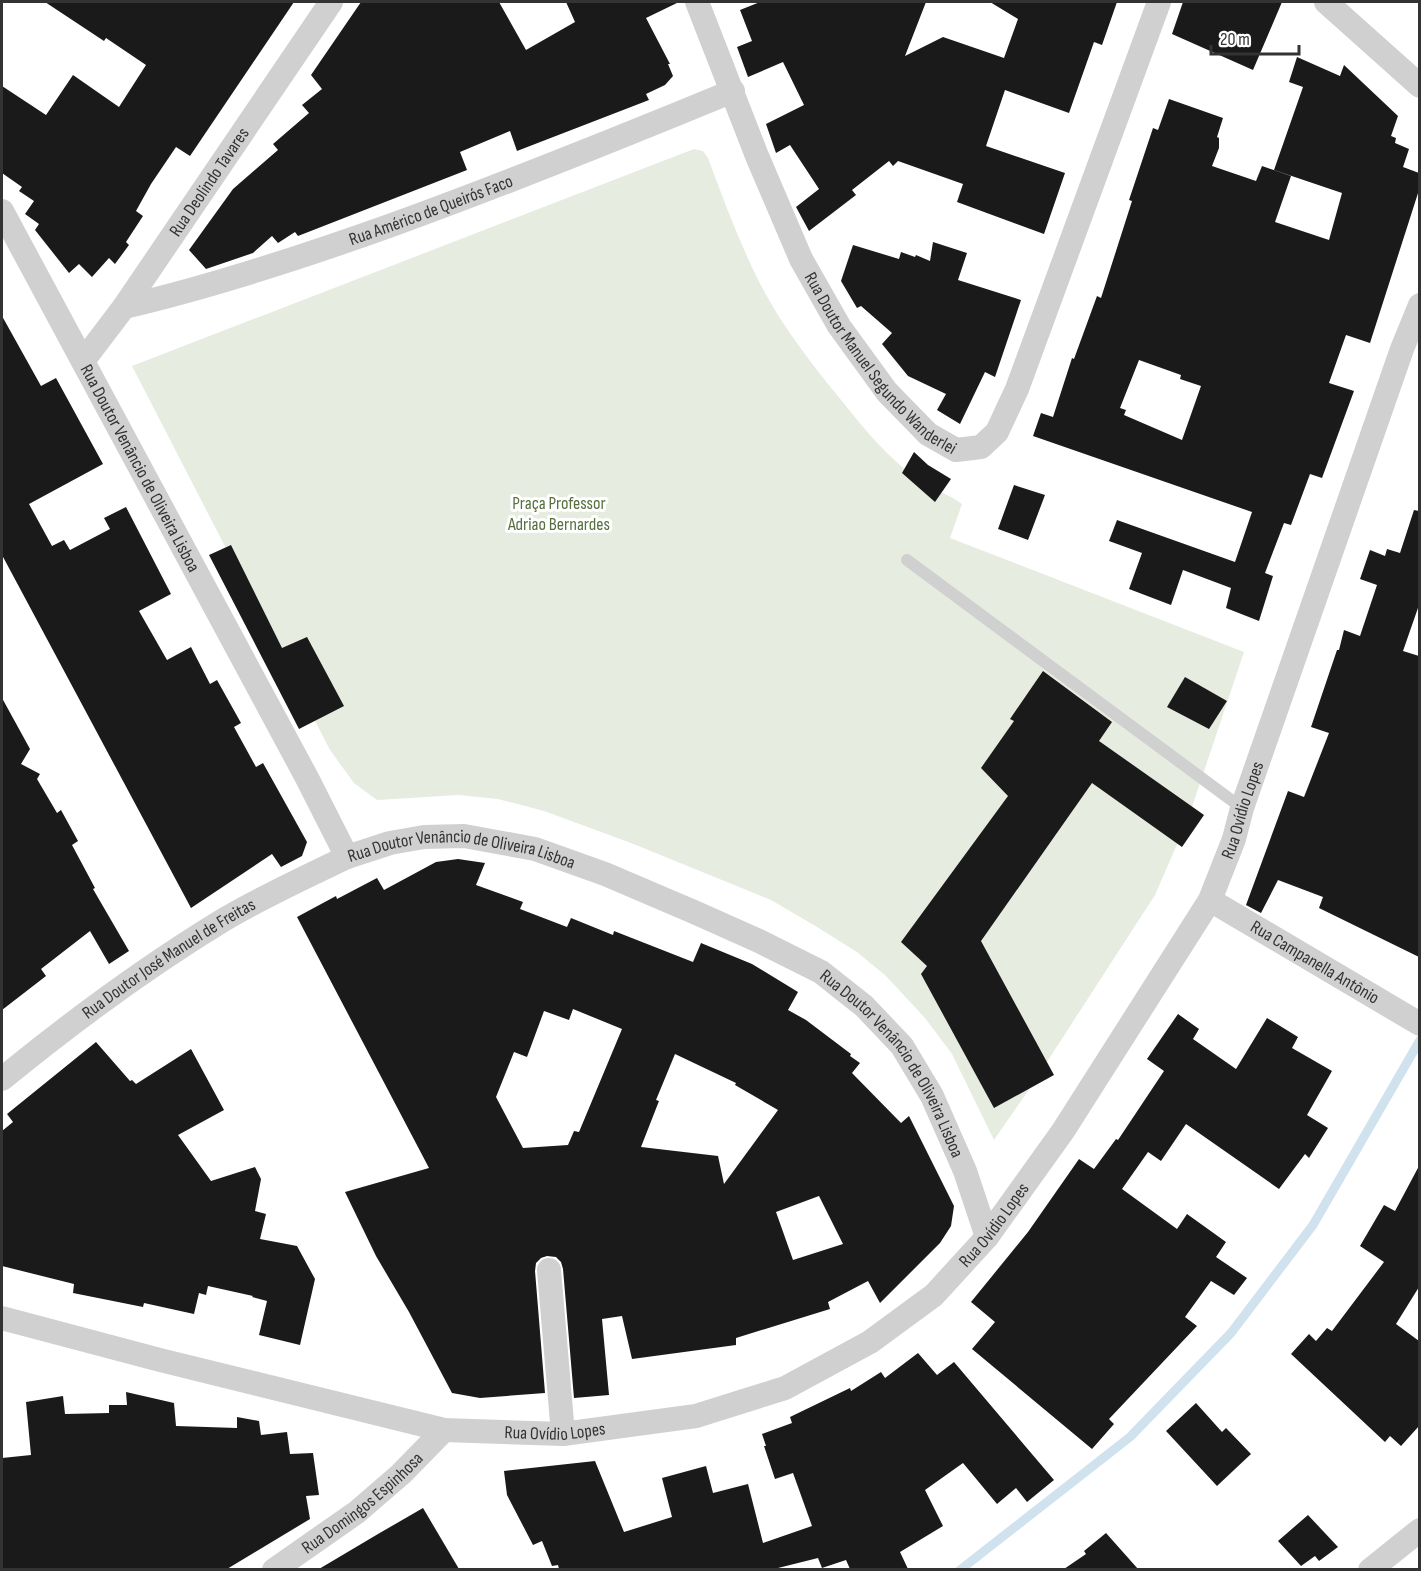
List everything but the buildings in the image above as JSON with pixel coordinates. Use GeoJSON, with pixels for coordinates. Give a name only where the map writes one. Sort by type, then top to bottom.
{"type":"FeatureCollection","features":[{"type":"Feature","properties":{"kind":"street","name":"Rua Deolindo Tavares"},"geometry":{"type":"LineString","coordinates":[[83,361],[124,307],[332,2]]}},
{"type":"Feature","properties":{"kind":"street","name":"Rua Doutor Manuel Segundo Wanderlei"},"geometry":{"type":"LineString","coordinates":[[697,2],[757,156],[801,260],[839,326],[887,392],[928,434],[956,450],[981,447],[997,432],[1017,389],[1159,2]]}},
{"type":"Feature","properties":{"kind":"street"},"geometry":{"type":"LineString","coordinates":[[1326,2],[1419,86]]}},
{"type":"Feature","properties":{"kind":"street","name":"Rua Américo de Queirós Faco"},"geometry":{"type":"LineString","coordinates":[[124,307],[190,292],[337,244],[465,198],[733,91]]}},
{"type":"Feature","properties":{"kind":"street","name":"Rua Doutor Venâncio de Oliveira Lisboa"},"geometry":{"type":"LineString","coordinates":[[2,211],[307,778],[347,857],[390,843],[424,837],[464,836],[535,849],[605,874],[694,912],[821,972],[864,1006],[902,1046],[932,1096],[951,1138],[965,1171],[987,1238]]}},
{"type":"Feature","properties":{"kind":"street","name":"Rua Ovídio Lopes"},"geometry":{"type":"LineString","coordinates":[[2,1318],[444,1430],[564,1434],[696,1416],[785,1388],[870,1342],[934,1295],[987,1238],[1063,1131],[1210,900],[1234,839],[1242,808],[1419,305]]}},
{"type":"Feature","properties":{"kind":"street","name":"Rua Doutor José Manuel de Freitas"},"geometry":{"type":"LineString","coordinates":[[2,1078],[76,1019],[226,918],[347,857]]}},
{"type":"Feature","properties":{"kind":"street","name":"Rua Campanella Antônio"},"geometry":{"type":"LineString","coordinates":[[1210,900],[1419,1024]]}},
{"type":"Feature","properties":{"kind":"street"},"geometry":{"type":"LineString","coordinates":[[549,1270],[564,1434]]}},
{"type":"Feature","properties":{"kind":"street","name":"Rua Ovídio Lopes"},"geometry":{"type":"LineString","coordinates":[[2,1332],[50,1332]]}},
{"type":"Feature","properties":{"kind":"street","name":"Rua Domingos Espinhosa"},"geometry":{"type":"LineString","coordinates":[[274,1569],[357,1512],[401,1474],[444,1430]]}},
{"type":"Feature","properties":{"kind":"street"},"geometry":{"type":"LineString","coordinates":[[1370,1569],[1419,1530]]}},
{"type":"Feature","properties":{"kind":"lane"},"geometry":{"type":"LineString","coordinates":[[907,560],[1242,808]]}},
{"type":"Feature","properties":{"kind":"green space","name":"Praça Professor Adriao Bernardes"},"geometry":{"type":"Polygon","coordinates":[[[694,149],[703,151],[708,158],[734,227],[765,293],[811,362],[850,412],[897,463],[924,483],[962,504],[950,538],[1244,652],[1188,819],[1155,895],[994,1140],[952,1054],[925,1018],[886,976],[857,952],[771,900],[631,843],[544,811],[498,799],[458,795],[377,800],[354,783],[330,750],[132,366],[694,149]]]}},
{"type":"Feature","properties":{"kind":"waterway"},"geometry":{"type":"LineString","coordinates":[[960,1570],[1130,1437],[1231,1333],[1313,1225],[1420,1040]]}}]}
